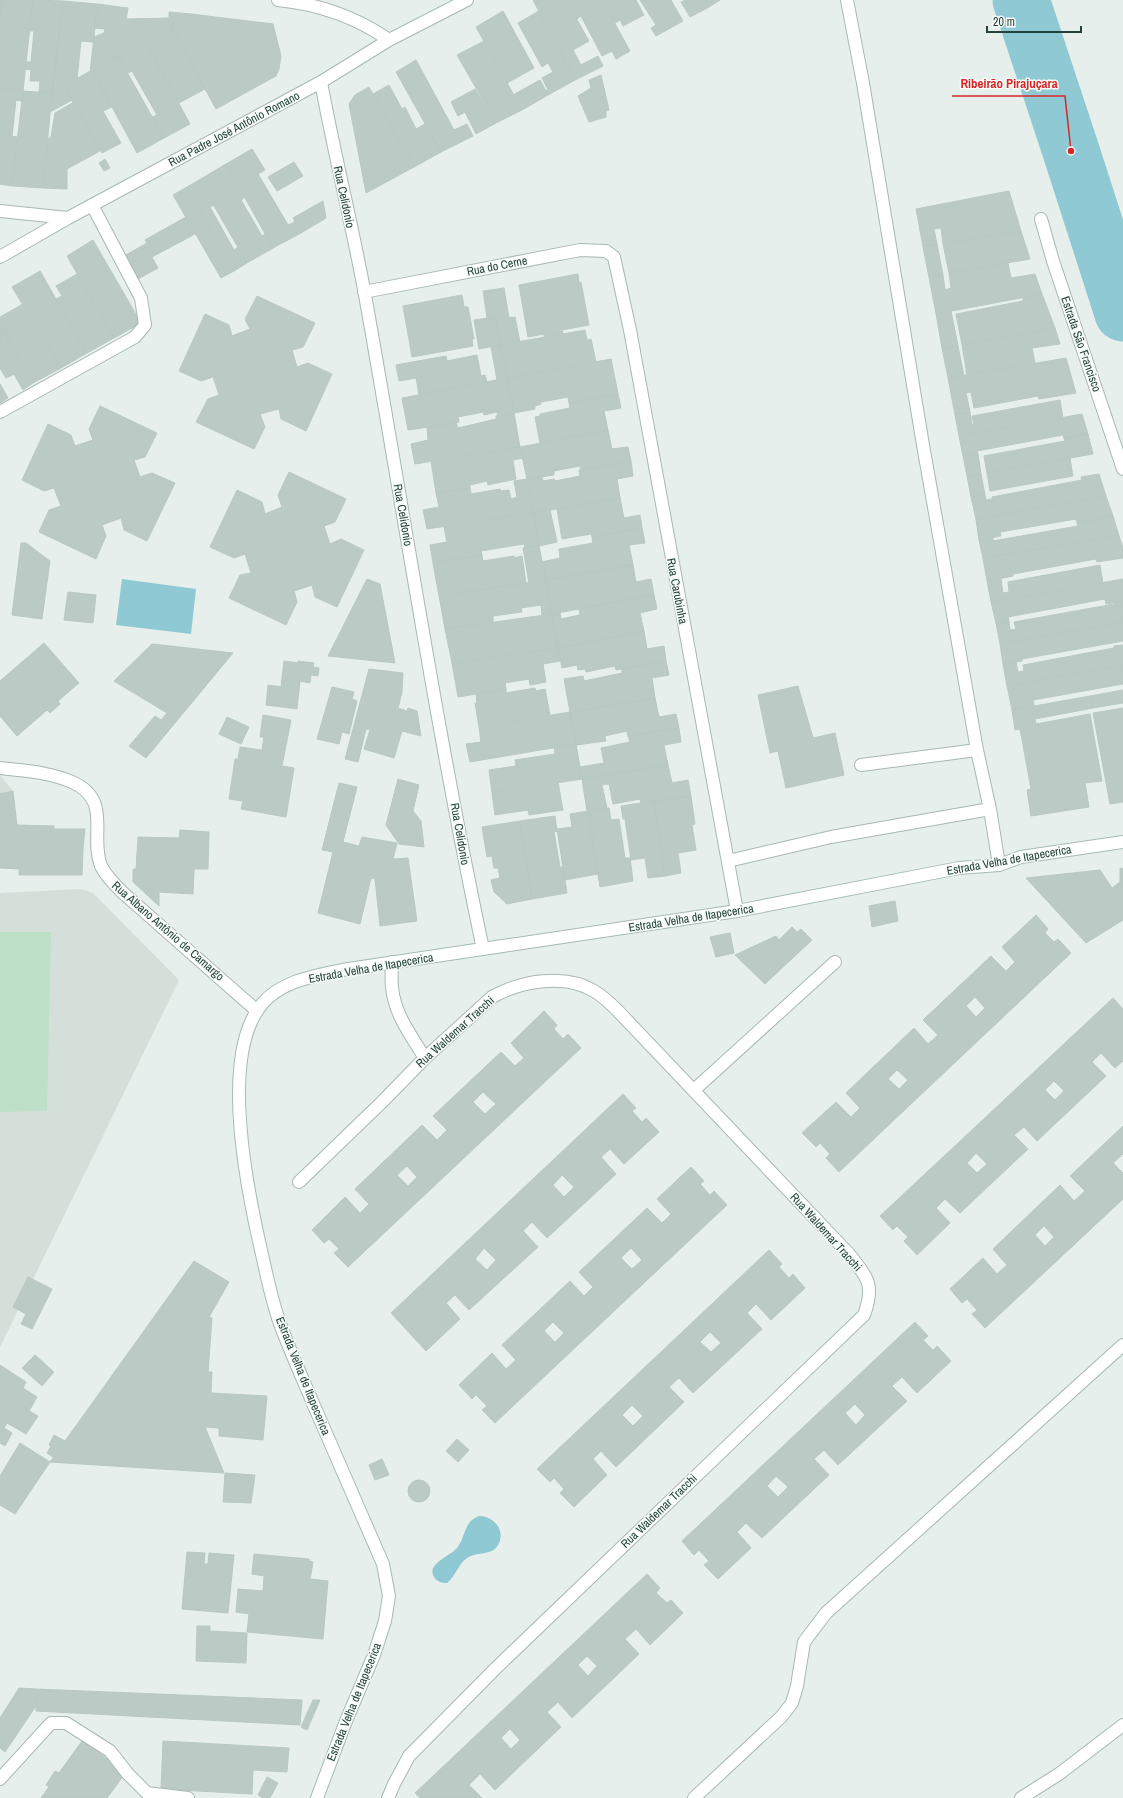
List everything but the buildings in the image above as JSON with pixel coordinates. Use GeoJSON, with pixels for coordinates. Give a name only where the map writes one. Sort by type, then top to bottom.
{"type":"FeatureCollection","features":[{"type":"Feature","properties":{"kind":"street"},"geometry":{"type":"LineString","coordinates":[[278,0],[312,5],[342,15],[370,26],[389,40]]}},
{"type":"Feature","properties":{"kind":"street","name":"Rua Padre José Antônio Romano"},"geometry":{"type":"LineString","coordinates":[[0,257],[68,218],[321,82],[389,40],[467,0]]}},
{"type":"Feature","properties":{"kind":"street"},"geometry":{"type":"LineString","coordinates":[[847,0],[864,83],[923,445],[999,865]]}},
{"type":"Feature","properties":{"kind":"street","name":"Rua Celidonio"},"geometry":{"type":"LineString","coordinates":[[321,82],[364,292],[439,718],[468,877],[483,949]]}},
{"type":"Feature","properties":{"kind":"street"},"geometry":{"type":"LineString","coordinates":[[0,412],[135,337],[145,325],[141,298],[92,205]]}},
{"type":"Feature","properties":{"kind":"street"},"geometry":{"type":"LineString","coordinates":[[0,211],[68,218]]}},
{"type":"Feature","properties":{"kind":"street","name":"Estrada São Francisco"},"geometry":{"type":"LineString","coordinates":[[1041,219],[1053,261],[1123,469]]}},
{"type":"Feature","properties":{"kind":"street","name":"Rua do Cerne"},"geometry":{"type":"LineString","coordinates":[[364,292],[580,250],[606,250],[614,257],[618,270]]}},
{"type":"Feature","properties":{"kind":"street","name":"Rua Carubinha"},"geometry":{"type":"LineString","coordinates":[[618,270],[737,911]]}},
{"type":"Feature","properties":{"kind":"street"},"geometry":{"type":"LineString","coordinates":[[861,764],[977,750]]}},
{"type":"Feature","properties":{"kind":"street","name":"Rua Albano Antônio de Camargo"},"geometry":{"type":"LineString","coordinates":[[0,768],[47,774],[72,782],[88,792],[97,807],[98,852],[101,865],[108,878],[257,1011]]}},
{"type":"Feature","properties":{"kind":"street"},"geometry":{"type":"LineString","coordinates":[[728,861],[831,837],[990,809]]}},
{"type":"Feature","properties":{"kind":"street","name":"Estrada Velha de Itapecerica"},"geometry":{"type":"LineString","coordinates":[[317,1798],[346,1721],[374,1655],[385,1620],[389,1596],[383,1564],[281,1328],[254,1220],[244,1160],[239,1116],[243,1046],[261,1004],[278,989],[304,979],[342,970],[737,911],[959,868],[999,865],[1021,857],[1123,842]]}},
{"type":"Feature","properties":{"kind":"street"},"geometry":{"type":"LineString","coordinates":[[392,962],[392,988],[397,1010],[409,1034],[424,1058]]}},
{"type":"Feature","properties":{"kind":"street"},"geometry":{"type":"LineString","coordinates":[[694,1090],[835,962]]}},
{"type":"Feature","properties":{"kind":"street","name":"Rua Waldemar Tracchi"},"geometry":{"type":"LineString","coordinates":[[299,1182],[382,1102],[424,1058],[492,997],[505,990],[536,982],[557,981],[576,984],[592,990],[604,998],[694,1090],[849,1254],[862,1269],[870,1285],[870,1300],[864,1315],[496,1668],[409,1756],[388,1798]]}},
{"type":"Feature","properties":{"kind":"street"},"geometry":{"type":"LineString","coordinates":[[694,1798],[781,1718],[792,1703],[797,1686],[804,1642],[826,1613],[1123,1345]]}},
{"type":"Feature","properties":{"kind":"street"},"geometry":{"type":"LineString","coordinates":[[0,1779],[51,1722],[66,1723],[110,1751],[128,1774],[147,1793],[188,1798]]}},
{"type":"Feature","properties":{"kind":"street"},"geometry":{"type":"LineString","coordinates":[[1021,1798],[1059,1774],[1123,1726]]}},
{"type":"Feature","properties":{"kind":"shaded area"},"geometry":{"type":"Polygon","coordinates":[[[0,775],[13,791],[0,804],[0,775]]]}},
{"type":"Feature","properties":{"kind":"shaded area"},"geometry":{"type":"Polygon","coordinates":[[[81,889],[93,893],[179,980],[0,1347],[0,893],[81,889]]]}},
{"type":"Feature","properties":{"kind":"green space"},"geometry":{"type":"Polygon","coordinates":[[[0,932],[51,932],[47,1111],[0,1112],[0,932]]]}},
{"type":"Feature","properties":{"kind":"water"},"geometry":{"type":"Polygon","coordinates":[[[122,579],[196,589],[191,634],[116,625],[122,579]]]}},
{"type":"Feature","properties":{"kind":"water"},"geometry":{"type":"Polygon","coordinates":[[[479,1516],[490,1519],[498,1526],[501,1537],[496,1548],[490,1552],[467,1558],[461,1563],[453,1577],[447,1583],[438,1581],[435,1579],[432,1572],[433,1568],[457,1548],[467,1526],[479,1516]]]}},
{"type":"Feature","properties":{"kind":"waterway"},"geometry":{"type":"LineString","coordinates":[[1021,0],[1123,313]]}},
{"type":"Feature","properties":{"kind":"place","name":"Ribeirão Pirajuçara"},"geometry":{"type":"Point","coordinates":[1071,151]}}]}
